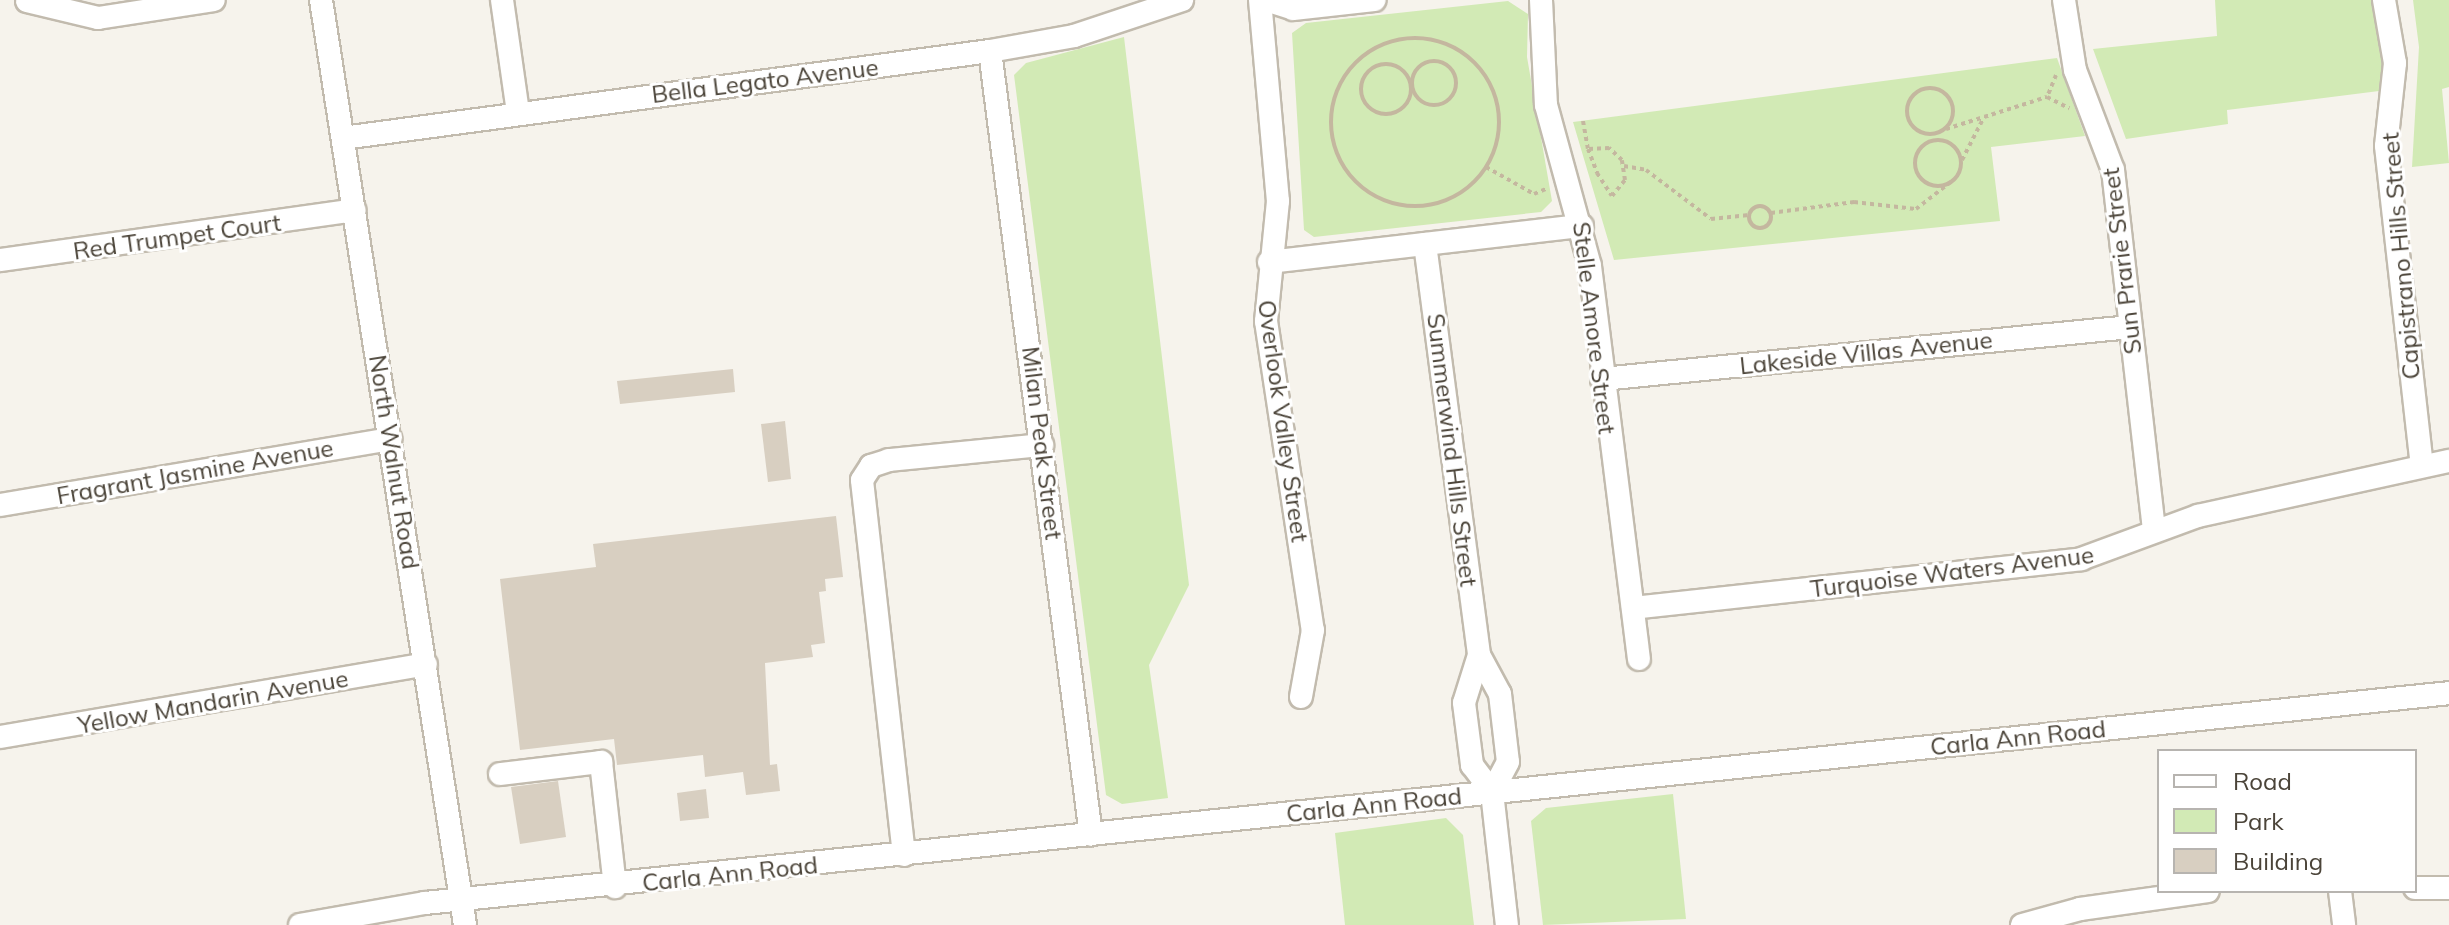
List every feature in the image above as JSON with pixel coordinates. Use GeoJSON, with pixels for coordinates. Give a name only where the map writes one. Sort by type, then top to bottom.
{"type":"FeatureCollection","features":[{"type":"Feature","properties":{"kind":"street"},"geometry":{"type":"LineString","coordinates":[[27,1],[98,18],[214,0]]}},
{"type":"Feature","properties":{"kind":"street","name":"North Walnut Road"},"geometry":{"type":"LineString","coordinates":[[321,0],[465,925]]}},
{"type":"Feature","properties":{"kind":"street"},"geometry":{"type":"LineString","coordinates":[[502,0],[518,113]]}},
{"type":"Feature","properties":{"kind":"street","name":"Bella Legato Avenue"},"geometry":{"type":"LineString","coordinates":[[343,138],[990,51],[1074,36],[1182,0]]}},
{"type":"Feature","properties":{"kind":"street"},"geometry":{"type":"LineString","coordinates":[[1263,0],[1293,9],[1375,0]]}},
{"type":"Feature","properties":{"kind":"street","name":"Overlook Valley Street"},"geometry":{"type":"LineString","coordinates":[[1263,0],[1278,179],[1266,321],[1313,630],[1301,697]]}},
{"type":"Feature","properties":{"kind":"street","name":"Stelle Amore Street"},"geometry":{"type":"LineString","coordinates":[[1541,0],[1546,105],[1580,216],[1639,659]]}},
{"type":"Feature","properties":{"kind":"street","name":"Sun Prarie Street"},"geometry":{"type":"LineString","coordinates":[[2064,0],[2079,83],[2113,170],[2154,529]]}},
{"type":"Feature","properties":{"kind":"street","name":"Capistrano Hills Street"},"geometry":{"type":"LineString","coordinates":[[2384,0],[2395,63],[2386,146],[2422,465]]}},
{"type":"Feature","properties":{"kind":"street","name":"Milan Peak Street"},"geometry":{"type":"LineString","coordinates":[[990,51],[1091,835]]}},
{"type":"Feature","properties":{"kind":"street","name":"Red Trumpet Court"},"geometry":{"type":"LineString","coordinates":[[0,260],[354,210]]}},
{"type":"Feature","properties":{"kind":"street"},"geometry":{"type":"LineString","coordinates":[[1269,262],[1425,244],[1580,216]]}},
{"type":"Feature","properties":{"kind":"street","name":"Summerwind Hills Street"},"geometry":{"type":"LineString","coordinates":[[1425,244],[1479,655],[1500,694],[1508,762],[1492,792],[1472,765],[1464,703],[1479,655]]}},
{"type":"Feature","properties":{"kind":"street","name":"Lakeside Villas Avenue"},"geometry":{"type":"LineString","coordinates":[[1602,379],[2130,327]]}},
{"type":"Feature","properties":{"kind":"street","name":"Fragrant Jasmine Avenue"},"geometry":{"type":"LineString","coordinates":[[0,505],[390,439]]}},
{"type":"Feature","properties":{"kind":"street"},"geometry":{"type":"LineString","coordinates":[[904,855],[862,480],[871,466],[889,460],[1042,445]]}},
{"type":"Feature","properties":{"kind":"street","name":"Turquoise Waters Avenue"},"geometry":{"type":"LineString","coordinates":[[1633,608],[2081,559],[2154,529],[2449,461]]}},
{"type":"Feature","properties":{"kind":"street","name":"Yellow Mandarin Avenue"},"geometry":{"type":"LineString","coordinates":[[0,737],[426,664]]}},
{"type":"Feature","properties":{"kind":"street","name":"Carla Ann Road"},"geometry":{"type":"LineString","coordinates":[[300,925],[462,900],[615,887],[2449,693]]}},
{"type":"Feature","properties":{"kind":"street"},"geometry":{"type":"LineString","coordinates":[[500,774],[601,762],[615,887]]}},
{"type":"Feature","properties":{"kind":"street"},"geometry":{"type":"LineString","coordinates":[[1492,792],[1507,925]]}},
{"type":"Feature","properties":{"kind":"street"},"geometry":{"type":"LineString","coordinates":[[2417,888],[2449,888]]}},
{"type":"Feature","properties":{"kind":"street"},"geometry":{"type":"LineString","coordinates":[[2022,925],[2197,893]]}},
{"type":"Feature","properties":{"kind":"street"},"geometry":{"type":"LineString","coordinates":[[2340,893],[2344,925]]}},
{"type":"Feature","properties":{"kind":"path"},"geometry":{"type":"LineString","coordinates":[[1412,37],[1467,54],[1498,102],[1499,130],[1486,167],[1453,197],[1428,205],[1376,196],[1339,158],[1332,132],[1341,81],[1359,58],[1412,37]]}},
{"type":"Feature","properties":{"kind":"path"},"geometry":{"type":"LineString","coordinates":[[1411,87],[1400,68],[1384,64],[1364,77],[1361,94],[1376,112],[1392,114],[1406,105],[1411,87],[1426,62],[1441,62],[1456,77],[1452,97],[1440,104],[1425,104],[1411,87]]}},
{"type":"Feature","properties":{"kind":"path"},"geometry":{"type":"LineString","coordinates":[[1939,131],[1953,114],[1950,100],[1933,88],[1918,91],[1909,102],[1912,124],[1939,131],[2047,97]]}},
{"type":"Feature","properties":{"kind":"path"},"geometry":{"type":"LineString","coordinates":[[1624,166],[1646,170],[1711,219],[1749,215],[1761,206],[1771,213],[1854,202],[1916,209],[1952,181],[1960,168],[1970,133],[1985,117]]}},
{"type":"Feature","properties":{"kind":"path"},"geometry":{"type":"LineString","coordinates":[[1583,121],[1588,149],[1608,198],[1620,189],[1624,166],[1616,152],[1588,149]]}},
{"type":"Feature","properties":{"kind":"path"},"geometry":{"type":"LineString","coordinates":[[1952,181],[1924,181],[1914,162],[1920,148],[1948,142],[1960,168]]}},
{"type":"Feature","properties":{"kind":"path"},"geometry":{"type":"LineString","coordinates":[[1486,167],[1534,194],[1548,188],[1580,216]]}},
{"type":"Feature","properties":{"kind":"path"},"geometry":{"type":"LineString","coordinates":[[1749,215],[1761,229],[1771,213]]}},
{"type":"Feature","properties":{"kind":"green space"},"geometry":{"type":"Polygon","coordinates":[[[2215,0],[2373,0],[2383,58],[2379,91],[2227,110],[2228,124],[2126,139],[2093,49],[2217,36],[2215,0]]]}},
{"type":"Feature","properties":{"kind":"green space"},"geometry":{"type":"Polygon","coordinates":[[[2413,0],[2449,0],[2449,87],[2442,89],[2449,163],[2412,167],[2419,47],[2413,0]]]}},
{"type":"Feature","properties":{"kind":"green space"},"geometry":{"type":"Polygon","coordinates":[[[1508,1],[1528,14],[1527,57],[1552,201],[1541,212],[1314,237],[1304,230],[1292,33],[1306,23],[1508,1]]]}},
{"type":"Feature","properties":{"kind":"green space"},"geometry":{"type":"Polygon","coordinates":[[[1124,37],[1189,585],[1149,665],[1168,798],[1122,804],[1106,795],[1014,75],[1026,63],[1124,37]]]}},
{"type":"Feature","properties":{"kind":"green space"},"geometry":{"type":"Polygon","coordinates":[[[2057,58],[2085,136],[1991,147],[2000,221],[1614,260],[1573,122],[2057,58]]]}},
{"type":"Feature","properties":{"kind":"green space"},"geometry":{"type":"Polygon","coordinates":[[[1673,794],[1686,919],[1543,925],[1531,821],[1546,808],[1673,794]]]}},
{"type":"Feature","properties":{"kind":"green space"},"geometry":{"type":"Polygon","coordinates":[[[1446,818],[1463,835],[1474,925],[1345,925],[1335,833],[1446,818]]]}},
{"type":"Feature","properties":{"kind":"building"},"geometry":{"type":"Polygon","coordinates":[[[733,369],[735,392],[620,404],[617,381],[733,369]]]}},
{"type":"Feature","properties":{"kind":"building"},"geometry":{"type":"Polygon","coordinates":[[[785,421],[791,479],[768,482],[761,424],[785,421]]]}},
{"type":"Feature","properties":{"kind":"building"},"geometry":{"type":"Polygon","coordinates":[[[836,516],[843,577],[825,579],[826,591],[819,592],[825,643],[811,645],[813,657],[765,663],[770,765],[777,764],[780,791],[746,795],[743,772],[705,777],[703,755],[617,765],[614,739],[520,750],[500,579],[596,567],[593,544],[836,516]]]}},
{"type":"Feature","properties":{"kind":"building"},"geometry":{"type":"Polygon","coordinates":[[[558,781],[566,837],[520,844],[511,787],[558,781]]]}},
{"type":"Feature","properties":{"kind":"building"},"geometry":{"type":"Polygon","coordinates":[[[706,789],[709,818],[680,821],[677,793],[706,789]]]}}]}
